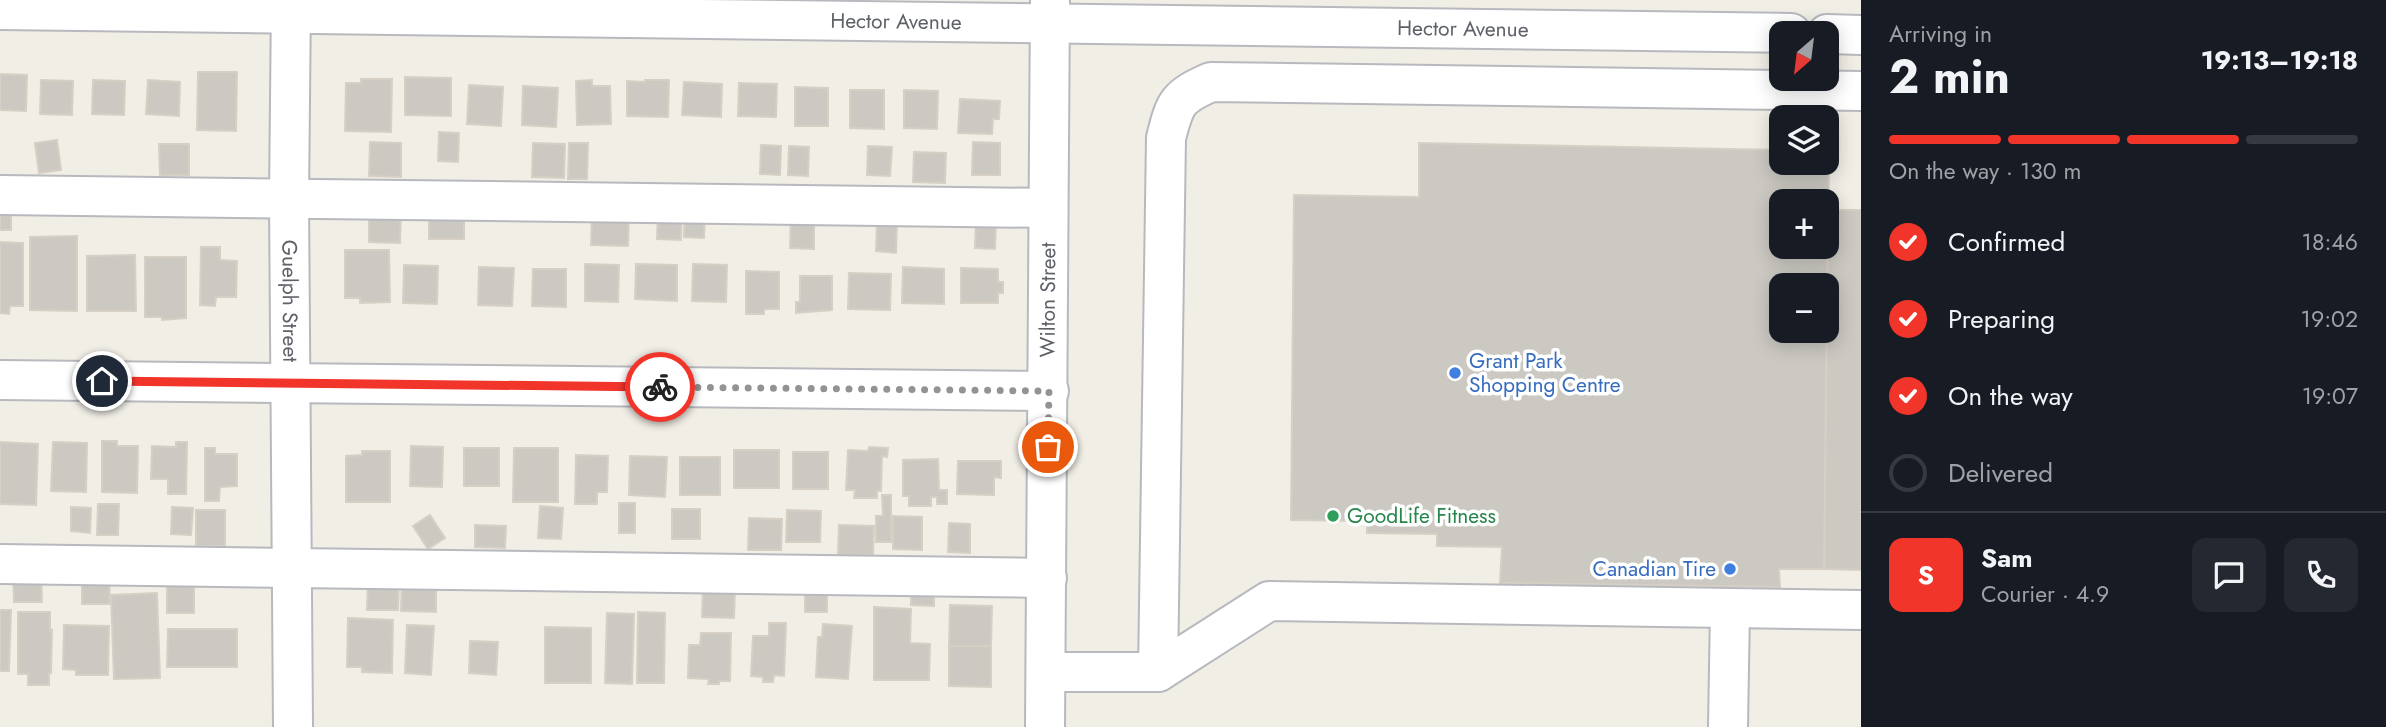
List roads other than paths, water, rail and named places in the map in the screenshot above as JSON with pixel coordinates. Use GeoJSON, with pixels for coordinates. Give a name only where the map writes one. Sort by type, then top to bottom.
{"type":"FeatureCollection","features":[{"type":"Feature","properties":{"kind":"street","name":"Hector Avenue"},"geometry":{"type":"LineString","coordinates":[[0,10],[292,8],[1523,15],[1602,32],[1721,16],[1769,28]]}},
{"type":"Feature","properties":{"kind":"street","name":"Guelph Street"},"geometry":{"type":"LineString","coordinates":[[292,8],[289,199],[293,727]]}},
{"type":"Feature","properties":{"kind":"street","name":"Wilton Street"},"geometry":{"type":"LineString","coordinates":[[1045,727],[1050,12]]}},
{"type":"Feature","properties":{"kind":"street"},"geometry":{"type":"LineString","coordinates":[[1602,32],[1603,88]]}},
{"type":"Feature","properties":{"kind":"street"},"geometry":{"type":"LineString","coordinates":[[1839,34],[1861,35]]}},
{"type":"Feature","properties":{"kind":"street"},"geometry":{"type":"LineString","coordinates":[[1158,672],[1166,138],[1174,108],[1189,92],[1212,82],[1861,91]]}},
{"type":"Feature","properties":{"kind":"street"},"geometry":{"type":"LineString","coordinates":[[0,195],[1048,208]]}},
{"type":"Feature","properties":{"kind":"street"},"geometry":{"type":"LineString","coordinates":[[0,380],[1049,391]]}},
{"type":"Feature","properties":{"kind":"street"},"geometry":{"type":"LineString","coordinates":[[0,564],[1047,578]]}},
{"type":"Feature","properties":{"kind":"street"},"geometry":{"type":"LineString","coordinates":[[1046,673],[1158,672],[1269,601],[1861,610]]}},
{"type":"Feature","properties":{"kind":"street"},"geometry":{"type":"LineString","coordinates":[[1728,727],[1730,609]]}},
{"type":"Feature","properties":{"kind":"place","name":"Grant Park Shopping Centre"},"geometry":{"type":"Point","coordinates":[1455,373]}},
{"type":"Feature","properties":{"kind":"place","name":"GoodLife Fitness"},"geometry":{"type":"Point","coordinates":[1333,516]}},
{"type":"Feature","properties":{"kind":"place","name":"Canadian Tire"},"geometry":{"type":"Point","coordinates":[1730,569]}}]}
